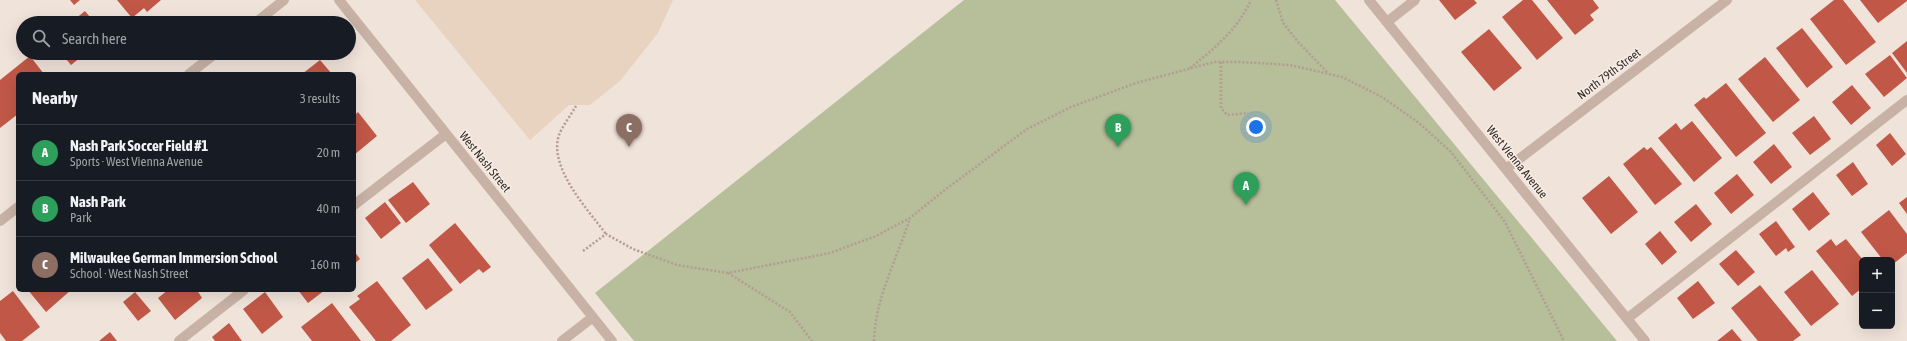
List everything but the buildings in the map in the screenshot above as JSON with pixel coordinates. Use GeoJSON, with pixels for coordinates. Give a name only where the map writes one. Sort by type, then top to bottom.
{"type":"FeatureCollection","features":[{"type":"Feature","properties":{"kind":"street"},"geometry":{"type":"LineString","coordinates":[[263,16],[284,0]]}},
{"type":"Feature","properties":{"kind":"street","name":"West Nash Street"},"geometry":{"type":"LineString","coordinates":[[339,0],[352,16]]}},
{"type":"Feature","properties":{"kind":"street","name":"West Vienna Avenue"},"geometry":{"type":"LineString","coordinates":[[1370,0],[1628,318],[1645,341]]}},
{"type":"Feature","properties":{"kind":"street"},"geometry":{"type":"LineString","coordinates":[[1387,22],[1415,0]]}},
{"type":"Feature","properties":{"kind":"street","name":"North 79th Street"},"geometry":{"type":"LineString","coordinates":[[1506,169],[1727,0]]}},
{"type":"Feature","properties":{"kind":"street","name":"West Nash Street"},"geometry":{"type":"LineString","coordinates":[[356,21],[612,341]]}},
{"type":"Feature","properties":{"kind":"street"},"geometry":{"type":"LineString","coordinates":[[192,72],[207,60]]}},
{"type":"Feature","properties":{"kind":"street"},"geometry":{"type":"LineString","coordinates":[[1628,318],[1907,100]]}},
{"type":"Feature","properties":{"kind":"street"},"geometry":{"type":"LineString","coordinates":[[356,203],[446,134]]}},
{"type":"Feature","properties":{"kind":"street"},"geometry":{"type":"LineString","coordinates":[[0,221],[16,209]]}},
{"type":"Feature","properties":{"kind":"street"},"geometry":{"type":"LineString","coordinates":[[178,341],[241,292]]}},
{"type":"Feature","properties":{"kind":"street"},"geometry":{"type":"LineString","coordinates":[[562,341],[593,317]]}},
{"type":"Feature","properties":{"kind":"path"},"geometry":{"type":"LineString","coordinates":[[1188,69],[1219,45],[1248,8],[1251,0]]}},
{"type":"Feature","properties":{"kind":"path"},"geometry":{"type":"LineString","coordinates":[[1276,0],[1283,23],[1299,43],[1328,74]]}},
{"type":"Feature","properties":{"kind":"path"},"geometry":{"type":"LineString","coordinates":[[1221,62],[1221,108],[1227,115],[1248,113]]}},
{"type":"Feature","properties":{"kind":"path"},"geometry":{"type":"LineString","coordinates":[[576,106],[559,135],[557,153],[565,176],[606,234],[633,249],[677,265],[728,273],[830,253],[876,236],[910,218],[946,189],[1027,129],[1071,107],[1136,83],[1221,62],[1290,65],[1342,77],[1382,97],[1419,123],[1451,152],[1505,222],[1564,341]]}},
{"type":"Feature","properties":{"kind":"path"},"geometry":{"type":"LineString","coordinates":[[874,341],[874,321],[888,278],[900,251],[910,218]]}},
{"type":"Feature","properties":{"kind":"path"},"geometry":{"type":"LineString","coordinates":[[583,250],[606,234]]}},
{"type":"Feature","properties":{"kind":"path"},"geometry":{"type":"LineString","coordinates":[[728,273],[790,312],[812,341]]}},
{"type":"Feature","properties":{"kind":"green space"},"geometry":{"type":"Polygon","coordinates":[[[964,0],[1335,0],[1617,341],[634,341],[595,293],[964,0]]]}},
{"type":"Feature","properties":{"kind":"shaded area"},"geometry":{"type":"Polygon","coordinates":[[[415,0],[673,0],[658,33],[620,81],[590,105],[569,105],[530,140],[415,0]]]}},
{"type":"Feature","properties":{"kind":"place","name":"Milwaukee German Immersion School"},"geometry":{"type":"Point","coordinates":[629,147]}},
{"type":"Feature","properties":{"kind":"place","name":"Nash Park"},"geometry":{"type":"Point","coordinates":[1118,147]}},
{"type":"Feature","properties":{"kind":"place","name":"Nash Park Soccer Field #1"},"geometry":{"type":"Point","coordinates":[1246,205]}}]}
